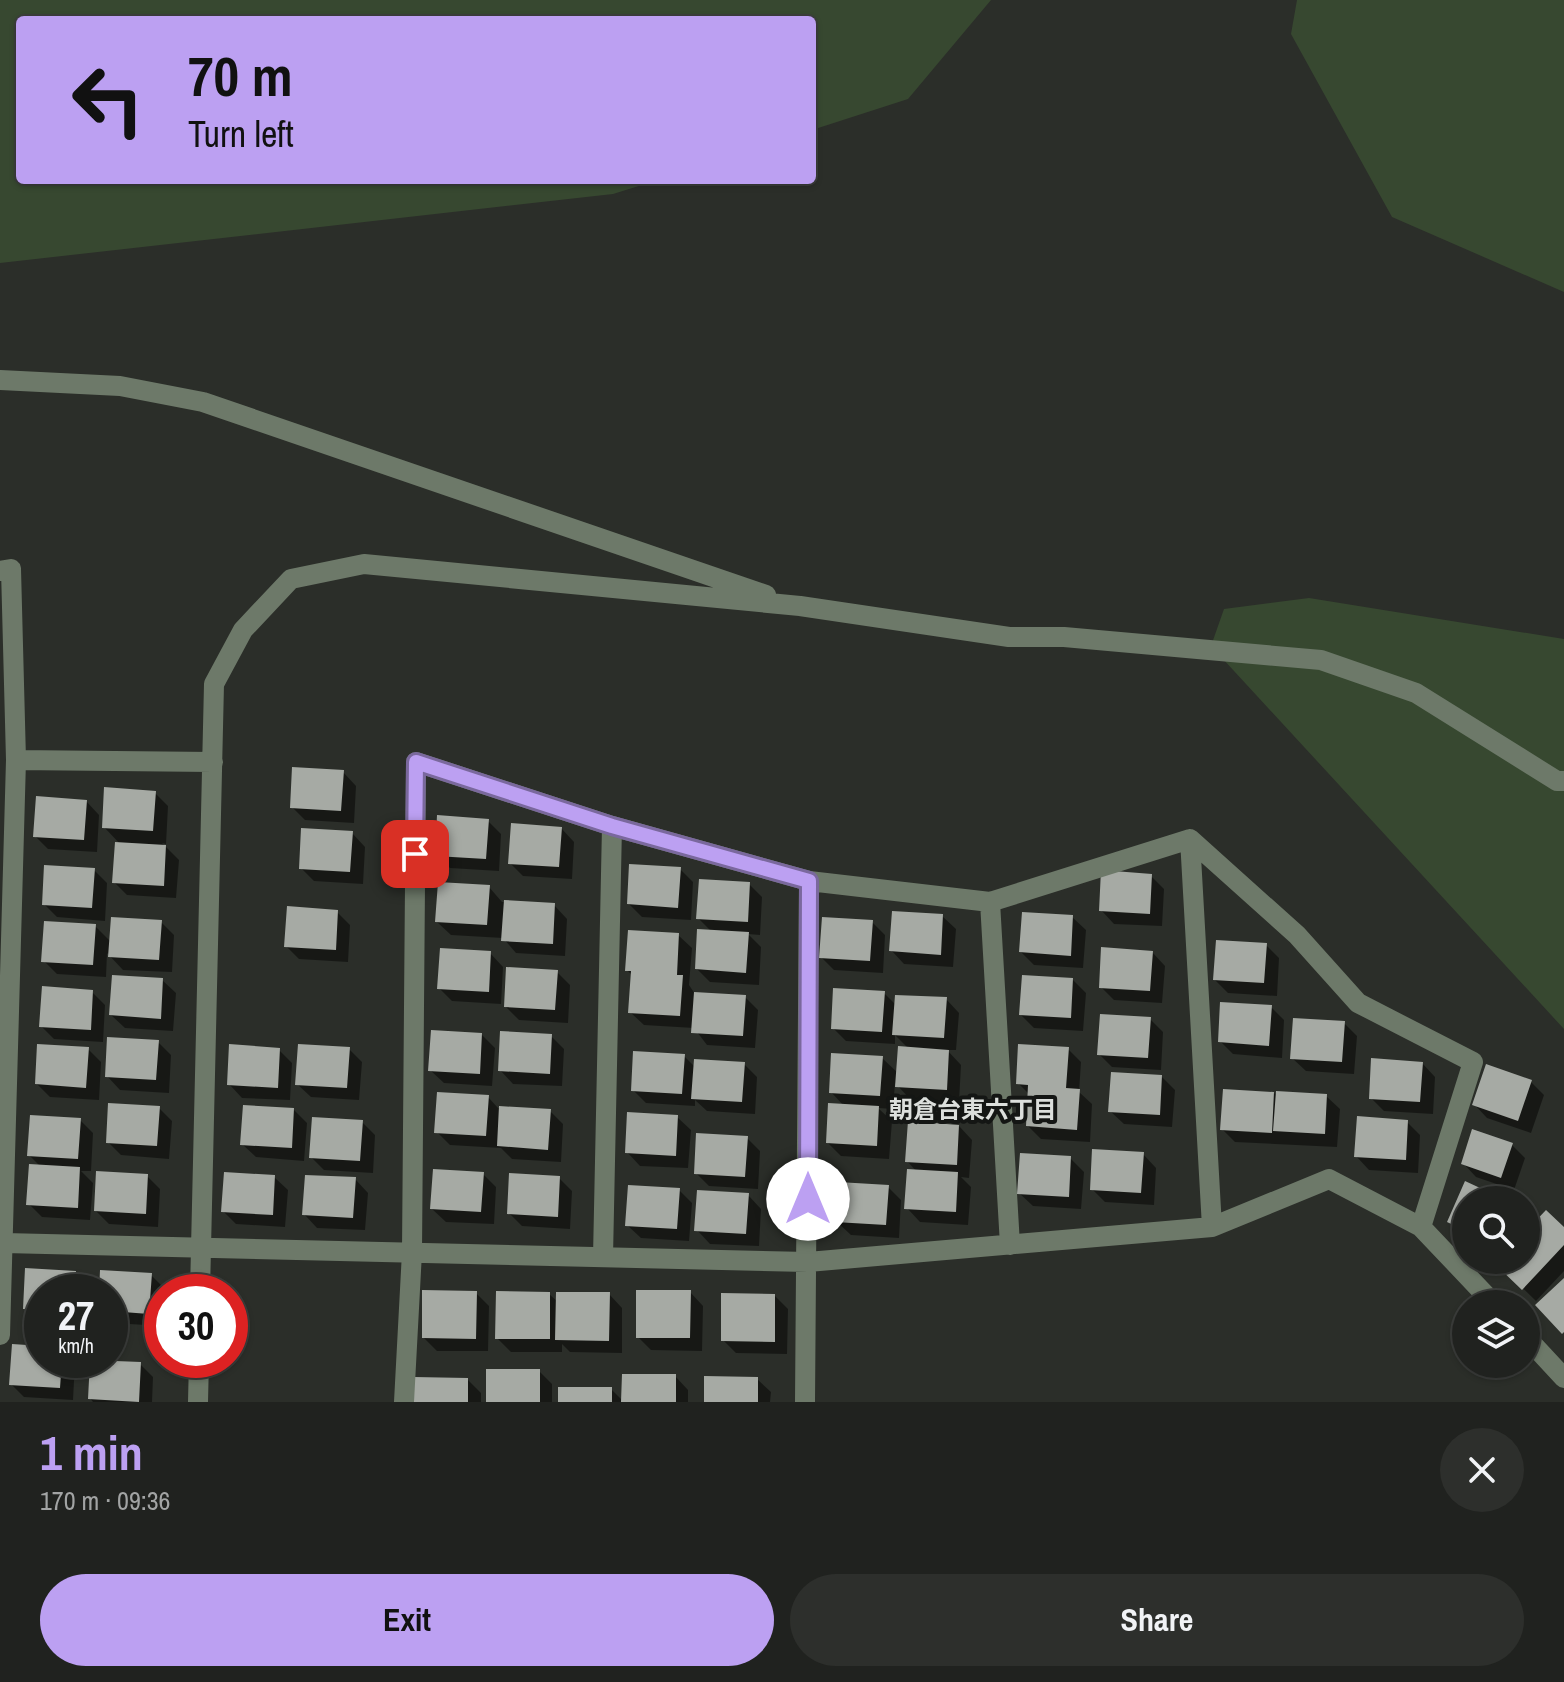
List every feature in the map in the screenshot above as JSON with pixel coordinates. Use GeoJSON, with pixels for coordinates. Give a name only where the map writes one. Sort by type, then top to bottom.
{"type":"FeatureCollection","features":[{"type":"Feature","properties":{"kind":"street"},"geometry":{"type":"LineString","coordinates":[[0,380],[120,386],[203,402],[800,606]]}},
{"type":"Feature","properties":{"kind":"street"},"geometry":{"type":"LineString","coordinates":[[201,1274],[214,684],[243,630],[291,579],[364,564],[800,606],[1009,637],[1064,637],[1321,660],[1416,693],[1557,781],[1564,781]]}},
{"type":"Feature","properties":{"kind":"street"},"geometry":{"type":"LineString","coordinates":[[0,571],[11,569],[16,760],[6,916],[4,1243],[0,1335]]}},
{"type":"Feature","properties":{"kind":"street"},"geometry":{"type":"LineString","coordinates":[[16,760],[213,762]]}},
{"type":"Feature","properties":{"kind":"street"},"geometry":{"type":"LineString","coordinates":[[404,1402],[412,1252],[416,762],[612,826],[809,881],[990,902],[1190,839]]}},
{"type":"Feature","properties":{"kind":"street"},"geometry":{"type":"LineString","coordinates":[[603,1257],[612,826]]}},
{"type":"Feature","properties":{"kind":"street"},"geometry":{"type":"LineString","coordinates":[[1190,839],[1297,935],[1358,1003],[1473,1062],[1421,1227]]}},
{"type":"Feature","properties":{"kind":"street"},"geometry":{"type":"LineString","coordinates":[[1190,839],[1212,1227]]}},
{"type":"Feature","properties":{"kind":"street"},"geometry":{"type":"LineString","coordinates":[[805,1402],[809,881]]}},
{"type":"Feature","properties":{"kind":"street"},"geometry":{"type":"LineString","coordinates":[[990,902],[1010,1245]]}},
{"type":"Feature","properties":{"kind":"street"},"geometry":{"type":"LineString","coordinates":[[4,1243],[808,1262],[1212,1227],[1329,1179],[1421,1227],[1481,1290]]}},
{"type":"Feature","properties":{"kind":"street"},"geometry":{"type":"LineString","coordinates":[[1540,1352],[1564,1378]]}},
{"type":"Feature","properties":{"kind":"street"},"geometry":{"type":"LineString","coordinates":[[198,1402],[199,1378]]}},
{"type":"Feature","properties":{"kind":"green space"},"geometry":{"type":"Polygon","coordinates":[[[0,0],[991,0],[908,99],[816,129],[816,16],[16,16],[16,184],[645,184],[613,194],[0,263],[0,0]]]}},
{"type":"Feature","properties":{"kind":"green space"},"geometry":{"type":"Polygon","coordinates":[[[1297,0],[1564,0],[1564,292],[1392,217],[1291,34],[1297,0]]]}},
{"type":"Feature","properties":{"kind":"green space"},"geometry":{"type":"Polygon","coordinates":[[[1309,598],[1564,639],[1564,1029],[1211,646],[1224,609],[1309,598]]]}},
{"type":"Feature","properties":{"kind":"building"},"geometry":{"type":"Polygon","coordinates":[[[292,767],[344,770],[341,811],[290,808],[292,767]]]}},
{"type":"Feature","properties":{"kind":"building"},"geometry":{"type":"Polygon","coordinates":[[[104,787],[156,791],[153,831],[102,828],[104,787]]]}},
{"type":"Feature","properties":{"kind":"building"},"geometry":{"type":"Polygon","coordinates":[[[36,796],[87,800],[84,840],[33,837],[36,796]]]}},
{"type":"Feature","properties":{"kind":"building"},"geometry":{"type":"Polygon","coordinates":[[[437,815],[489,819],[486,859],[435,856],[437,815]]]}},
{"type":"Feature","properties":{"kind":"building"},"geometry":{"type":"Polygon","coordinates":[[[511,823],[562,827],[559,867],[508,864],[511,823]]]}},
{"type":"Feature","properties":{"kind":"building"},"geometry":{"type":"Polygon","coordinates":[[[301,828],[353,831],[350,872],[299,869],[301,828]]]}},
{"type":"Feature","properties":{"kind":"building"},"geometry":{"type":"Polygon","coordinates":[[[115,842],[166,845],[164,886],[112,883],[115,842]]]}},
{"type":"Feature","properties":{"kind":"building"},"geometry":{"type":"Polygon","coordinates":[[[629,864],[681,867],[678,908],[627,904],[629,864]]]}},
{"type":"Feature","properties":{"kind":"building"},"geometry":{"type":"Polygon","coordinates":[[[44,865],[95,868],[92,908],[42,905],[44,865]]]}},
{"type":"Feature","properties":{"kind":"building"},"geometry":{"type":"Polygon","coordinates":[[[1101,870],[1152,874],[1150,914],[1099,911],[1101,870]]]}},
{"type":"Feature","properties":{"kind":"building"},"geometry":{"type":"Polygon","coordinates":[[[699,879],[750,882],[748,922],[696,919],[699,879]]]}},
{"type":"Feature","properties":{"kind":"building"},"geometry":{"type":"Polygon","coordinates":[[[438,882],[490,885],[487,925],[435,922],[438,882]]]}},
{"type":"Feature","properties":{"kind":"building"},"geometry":{"type":"Polygon","coordinates":[[[504,900],[555,903],[553,944],[501,941],[504,900]]]}},
{"type":"Feature","properties":{"kind":"building"},"geometry":{"type":"Polygon","coordinates":[[[287,906],[338,910],[336,950],[284,947],[287,906]]]}},
{"type":"Feature","properties":{"kind":"building"},"geometry":{"type":"Polygon","coordinates":[[[892,911],[943,914],[941,955],[889,951],[892,911]]]}},
{"type":"Feature","properties":{"kind":"building"},"geometry":{"type":"Polygon","coordinates":[[[1022,912],[1073,915],[1071,956],[1019,952],[1022,912]]]}},
{"type":"Feature","properties":{"kind":"building"},"geometry":{"type":"Polygon","coordinates":[[[111,917],[162,920],[159,960],[108,957],[111,917]]]}},
{"type":"Feature","properties":{"kind":"building"},"geometry":{"type":"Polygon","coordinates":[[[822,917],[873,920],[870,961],[819,958],[822,917]]]}},
{"type":"Feature","properties":{"kind":"building"},"geometry":{"type":"Polygon","coordinates":[[[44,921],[96,924],[93,965],[41,962],[44,921]]]}},
{"type":"Feature","properties":{"kind":"building"},"geometry":{"type":"Polygon","coordinates":[[[697,929],[749,932],[746,973],[695,969],[697,929]]]}},
{"type":"Feature","properties":{"kind":"building"},"geometry":{"type":"Polygon","coordinates":[[[628,930],[679,933],[677,975],[683,975],[680,1016],[628,1013],[631,971],[625,971],[628,930]]]}},
{"type":"Feature","properties":{"kind":"building"},"geometry":{"type":"Polygon","coordinates":[[[1216,940],[1267,943],[1264,983],[1213,980],[1216,940]]]}},
{"type":"Feature","properties":{"kind":"building"},"geometry":{"type":"Polygon","coordinates":[[[1101,947],[1153,951],[1150,991],[1099,988],[1101,947]]]}},
{"type":"Feature","properties":{"kind":"building"},"geometry":{"type":"Polygon","coordinates":[[[440,948],[491,951],[489,992],[437,989],[440,948]]]}},
{"type":"Feature","properties":{"kind":"building"},"geometry":{"type":"Polygon","coordinates":[[[506,967],[558,970],[555,1010],[504,1007],[506,967]]]}},
{"type":"Feature","properties":{"kind":"building"},"geometry":{"type":"Polygon","coordinates":[[[112,975],[163,978],[161,1019],[109,1015],[112,975]]]}},
{"type":"Feature","properties":{"kind":"building"},"geometry":{"type":"Polygon","coordinates":[[[1022,975],[1073,978],[1071,1018],[1019,1015],[1022,975]]]}},
{"type":"Feature","properties":{"kind":"building"},"geometry":{"type":"Polygon","coordinates":[[[42,986],[93,990],[91,1030],[39,1027],[42,986]]]}},
{"type":"Feature","properties":{"kind":"building"},"geometry":{"type":"Polygon","coordinates":[[[833,988],[885,991],[882,1032],[831,1029],[833,988]]]}},
{"type":"Feature","properties":{"kind":"building"},"geometry":{"type":"Polygon","coordinates":[[[694,992],[746,995],[743,1036],[691,1033],[694,992]]]}},
{"type":"Feature","properties":{"kind":"building"},"geometry":{"type":"Polygon","coordinates":[[[895,995],[947,997],[944,1038],[892,1035],[895,995]]]}},
{"type":"Feature","properties":{"kind":"building"},"geometry":{"type":"Polygon","coordinates":[[[1220,1002],[1272,1005],[1269,1046],[1218,1042],[1220,1002]]]}},
{"type":"Feature","properties":{"kind":"building"},"geometry":{"type":"Polygon","coordinates":[[[1100,1014],[1151,1017],[1148,1058],[1097,1055],[1100,1014]]]}},
{"type":"Feature","properties":{"kind":"building"},"geometry":{"type":"Polygon","coordinates":[[[1293,1018],[1345,1021],[1342,1062],[1290,1059],[1293,1018]]]}},
{"type":"Feature","properties":{"kind":"building"},"geometry":{"type":"Polygon","coordinates":[[[431,1030],[482,1033],[480,1074],[428,1071],[431,1030]]]}},
{"type":"Feature","properties":{"kind":"building"},"geometry":{"type":"Polygon","coordinates":[[[500,1031],[552,1034],[550,1074],[498,1071],[500,1031]]]}},
{"type":"Feature","properties":{"kind":"building"},"geometry":{"type":"Polygon","coordinates":[[[107,1037],[159,1040],[156,1080],[105,1077],[107,1037]]]}},
{"type":"Feature","properties":{"kind":"building"},"geometry":{"type":"Polygon","coordinates":[[[37,1044],[89,1047],[86,1088],[35,1084],[37,1044]]]}},
{"type":"Feature","properties":{"kind":"building"},"geometry":{"type":"Polygon","coordinates":[[[229,1044],[280,1048],[278,1088],[227,1085],[229,1044]]]}},
{"type":"Feature","properties":{"kind":"building"},"geometry":{"type":"Polygon","coordinates":[[[298,1044],[350,1047],[347,1088],[295,1085],[298,1044]]]}},
{"type":"Feature","properties":{"kind":"building"},"geometry":{"type":"Polygon","coordinates":[[[1018,1044],[1069,1047],[1066,1088],[1080,1089],[1077,1130],[1026,1126],[1028,1085],[1016,1084],[1018,1044]]]}},
{"type":"Feature","properties":{"kind":"building"},"geometry":{"type":"Polygon","coordinates":[[[898,1046],[949,1050],[947,1090],[895,1087],[898,1046]]]}},
{"type":"Feature","properties":{"kind":"building"},"geometry":{"type":"Polygon","coordinates":[[[633,1051],[685,1054],[682,1094],[631,1091],[633,1051]]]}},
{"type":"Feature","properties":{"kind":"building"},"geometry":{"type":"Polygon","coordinates":[[[831,1053],[883,1056],[880,1096],[829,1093],[831,1053]]]}},
{"type":"Feature","properties":{"kind":"building"},"geometry":{"type":"Polygon","coordinates":[[[1371,1058],[1423,1062],[1420,1102],[1369,1099],[1371,1058]]]}},
{"type":"Feature","properties":{"kind":"building"},"geometry":{"type":"Polygon","coordinates":[[[694,1059],[745,1062],[742,1102],[691,1099],[694,1059]]]}},
{"type":"Feature","properties":{"kind":"building"},"geometry":{"type":"Polygon","coordinates":[[[1486,1064],[1532,1080],[1518,1121],[1472,1105],[1486,1064]]]}},
{"type":"Feature","properties":{"kind":"building"},"geometry":{"type":"Polygon","coordinates":[[[1111,1072],[1162,1075],[1160,1115],[1108,1112],[1111,1072]]]}},
{"type":"Feature","properties":{"kind":"building"},"geometry":{"type":"Polygon","coordinates":[[[1223,1089],[1274,1092],[1272,1133],[1220,1130],[1223,1089]]]}},
{"type":"Feature","properties":{"kind":"building"},"geometry":{"type":"Polygon","coordinates":[[[1276,1091],[1327,1094],[1325,1134],[1273,1131],[1276,1091]]]}},
{"type":"Feature","properties":{"kind":"building"},"geometry":{"type":"Polygon","coordinates":[[[437,1092],[489,1095],[486,1136],[434,1133],[437,1092]]]}},
{"type":"Feature","properties":{"kind":"building"},"geometry":{"type":"Polygon","coordinates":[[[108,1103],[160,1106],[157,1146],[106,1143],[108,1103]]]}},
{"type":"Feature","properties":{"kind":"building"},"geometry":{"type":"Polygon","coordinates":[[[828,1103],[879,1106],[877,1146],[826,1143],[828,1103]]]}},
{"type":"Feature","properties":{"kind":"building"},"geometry":{"type":"Polygon","coordinates":[[[243,1105],[294,1108],[292,1148],[240,1145],[243,1105]]]}},
{"type":"Feature","properties":{"kind":"building"},"geometry":{"type":"Polygon","coordinates":[[[499,1106],[551,1109],[548,1150],[497,1146],[499,1106]]]}},
{"type":"Feature","properties":{"kind":"building"},"geometry":{"type":"Polygon","coordinates":[[[627,1112],[678,1115],[676,1156],[625,1153],[627,1112]]]}},
{"type":"Feature","properties":{"kind":"building"},"geometry":{"type":"Polygon","coordinates":[[[30,1115],[81,1118],[78,1159],[27,1156],[30,1115]]]}},
{"type":"Feature","properties":{"kind":"building"},"geometry":{"type":"Polygon","coordinates":[[[1357,1116],[1408,1120],[1406,1160],[1354,1157],[1357,1116]]]}},
{"type":"Feature","properties":{"kind":"building"},"geometry":{"type":"Polygon","coordinates":[[[312,1117],[363,1120],[360,1161],[309,1158],[312,1117]]]}},
{"type":"Feature","properties":{"kind":"building"},"geometry":{"type":"Polygon","coordinates":[[[908,1121],[959,1125],[957,1165],[905,1162],[908,1121]]]}},
{"type":"Feature","properties":{"kind":"building"},"geometry":{"type":"Polygon","coordinates":[[[1472,1129],[1513,1143],[1501,1178],[1461,1164],[1472,1129]]]}},
{"type":"Feature","properties":{"kind":"building"},"geometry":{"type":"Polygon","coordinates":[[[696,1133],[748,1136],[745,1177],[694,1174],[696,1133]]]}},
{"type":"Feature","properties":{"kind":"building"},"geometry":{"type":"Polygon","coordinates":[[[1092,1149],[1144,1152],[1141,1193],[1090,1190],[1092,1149]]]}},
{"type":"Feature","properties":{"kind":"building"},"geometry":{"type":"Polygon","coordinates":[[[1020,1153],[1071,1156],[1069,1197],[1017,1194],[1020,1153]]]}},
{"type":"Feature","properties":{"kind":"building"},"geometry":{"type":"Polygon","coordinates":[[[29,1164],[80,1167],[78,1208],[26,1205],[29,1164]]]}},
{"type":"Feature","properties":{"kind":"building"},"geometry":{"type":"Polygon","coordinates":[[[433,1169],[484,1172],[481,1212],[430,1209],[433,1169]]]}},
{"type":"Feature","properties":{"kind":"building"},"geometry":{"type":"Polygon","coordinates":[[[907,1169],[958,1172],[956,1212],[904,1209],[907,1169]]]}},
{"type":"Feature","properties":{"kind":"building"},"geometry":{"type":"Polygon","coordinates":[[[96,1171],[148,1174],[146,1214],[94,1211],[96,1171]]]}},
{"type":"Feature","properties":{"kind":"building"},"geometry":{"type":"Polygon","coordinates":[[[224,1172],[275,1175],[273,1215],[221,1212],[224,1172]]]}},
{"type":"Feature","properties":{"kind":"building"},"geometry":{"type":"Polygon","coordinates":[[[509,1173],[560,1176],[558,1217],[507,1214],[509,1173]]]}},
{"type":"Feature","properties":{"kind":"building"},"geometry":{"type":"Polygon","coordinates":[[[305,1175],[356,1177],[353,1218],[302,1215],[305,1175]]]}},
{"type":"Feature","properties":{"kind":"building"},"geometry":{"type":"Polygon","coordinates":[[[838,1182],[889,1185],[886,1225],[835,1222],[838,1182]]]}},
{"type":"Feature","properties":{"kind":"building"},"geometry":{"type":"Polygon","coordinates":[[[628,1185],[680,1188],[677,1229],[625,1226],[628,1185]]]}},
{"type":"Feature","properties":{"kind":"building"},"geometry":{"type":"Polygon","coordinates":[[[697,1190],[749,1193],[746,1234],[694,1231],[697,1190]]]}},
{"type":"Feature","properties":{"kind":"building"},"geometry":{"type":"Polygon","coordinates":[[[1546,1210],[1564,1227],[1564,1245],[1540,1271],[1540,1216],[1546,1210]]]}},
{"type":"Feature","properties":{"kind":"building"},"geometry":{"type":"Polygon","coordinates":[[[25,1268],[76,1271],[76,1274],[25,1274],[25,1268]]]}},
{"type":"Feature","properties":{"kind":"building"},"geometry":{"type":"Polygon","coordinates":[[[100,1270],[152,1273],[144,1274],[144,1314],[128,1312],[128,1274],[100,1274],[100,1270]]]}},
{"type":"Feature","properties":{"kind":"building"},"geometry":{"type":"Polygon","coordinates":[[[1505,1274],[1537,1274],[1522,1290],[1505,1274]]]}},
{"type":"Feature","properties":{"kind":"building"},"geometry":{"type":"Polygon","coordinates":[[[1564,1278],[1562,1334],[1540,1310],[1540,1300],[1564,1278]]]}},
{"type":"Feature","properties":{"kind":"building"},"geometry":{"type":"Polygon","coordinates":[[[422,1290],[477,1291],[476,1339],[422,1338],[422,1290]]]}},
{"type":"Feature","properties":{"kind":"building"},"geometry":{"type":"Polygon","coordinates":[[[636,1290],[691,1290],[690,1338],[636,1338],[636,1290]]]}},
{"type":"Feature","properties":{"kind":"building"},"geometry":{"type":"Polygon","coordinates":[[[496,1291],[550,1292],[550,1339],[495,1339],[496,1291]]]}},
{"type":"Feature","properties":{"kind":"building"},"geometry":{"type":"Polygon","coordinates":[[[556,1292],[610,1292],[609,1341],[555,1340],[556,1292]]]}},
{"type":"Feature","properties":{"kind":"building"},"geometry":{"type":"Polygon","coordinates":[[[721,1293],[775,1294],[775,1342],[721,1341],[721,1293]]]}},
{"type":"Feature","properties":{"kind":"building"},"geometry":{"type":"Polygon","coordinates":[[[12,1344],[24,1345],[24,1378],[61,1378],[60,1388],[9,1385],[12,1344]]]}},
{"type":"Feature","properties":{"kind":"building"},"geometry":{"type":"Polygon","coordinates":[[[128,1361],[141,1362],[139,1402],[88,1399],[89,1378],[128,1378],[128,1361]]]}},
{"type":"Feature","properties":{"kind":"building"},"geometry":{"type":"Polygon","coordinates":[[[486,1369],[540,1369],[540,1402],[486,1402],[486,1369]]]}},
{"type":"Feature","properties":{"kind":"building"},"geometry":{"type":"Polygon","coordinates":[[[622,1374],[676,1374],[676,1402],[621,1402],[622,1374]]]}},
{"type":"Feature","properties":{"kind":"building"},"geometry":{"type":"Polygon","coordinates":[[[704,1376],[758,1377],[758,1402],[704,1402],[704,1376]]]}},
{"type":"Feature","properties":{"kind":"building"},"geometry":{"type":"Polygon","coordinates":[[[414,1377],[468,1378],[468,1402],[414,1402],[414,1377]]]}},
{"type":"Feature","properties":{"kind":"building"},"geometry":{"type":"Polygon","coordinates":[[[558,1387],[612,1387],[612,1402],[558,1402],[558,1387]]]}},
{"type":"Feature","properties":{"kind":"district","name":"朝倉台東六丁目"},"geometry":{"type":"Point","coordinates":[973,1109]}},
{"type":"Feature","properties":{"kind":"route"},"geometry":{"type":"LineString","coordinates":[[415,854],[416,762],[612,826],[809,881],[808,1199]]}}]}
